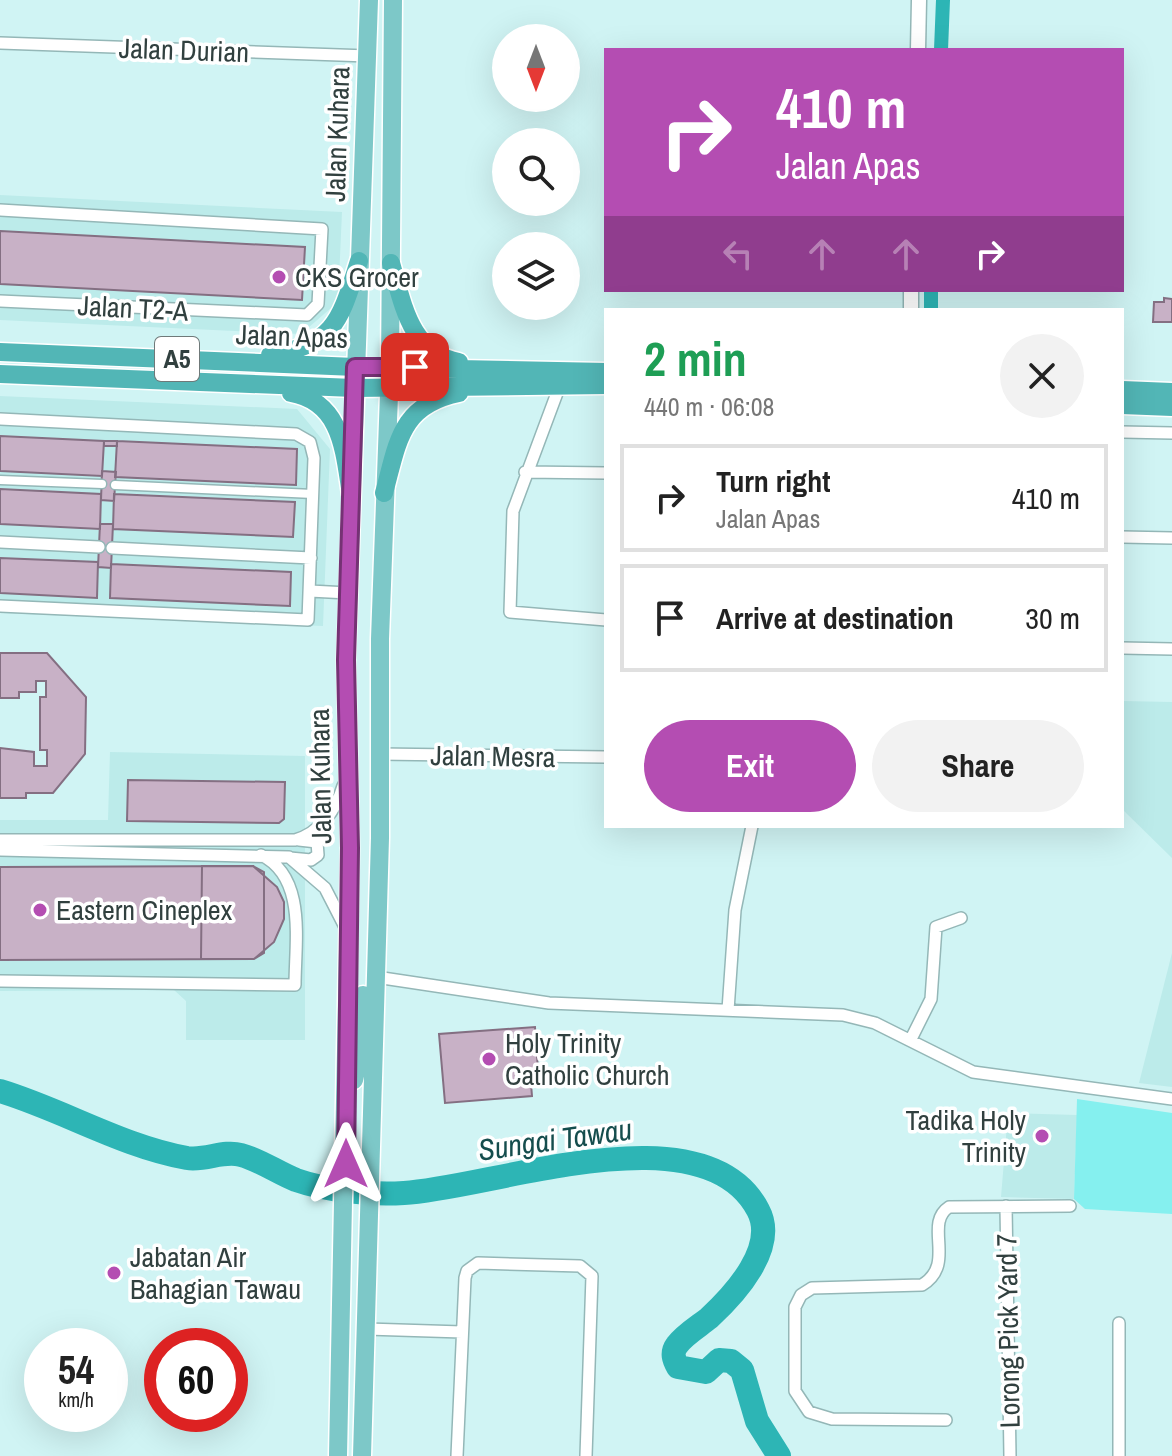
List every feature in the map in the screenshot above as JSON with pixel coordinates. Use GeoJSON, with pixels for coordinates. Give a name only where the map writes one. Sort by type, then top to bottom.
{"type":"FeatureCollection","features":[{"type":"Feature","properties":{"kind":"highway"},"geometry":{"type":"LineString","coordinates":[[231,361],[290,352],[319,340],[342,316],[359,261]]}},
{"type":"Feature","properties":{"kind":"highway"},"geometry":{"type":"LineString","coordinates":[[391,263],[406,314],[429,350],[489,377]]}},
{"type":"Feature","properties":{"kind":"highway","name":"Jalan Apas"},"geometry":{"type":"LineString","coordinates":[[0,352],[390,367]]}},
{"type":"Feature","properties":{"kind":"highway","name":"A5"},"geometry":{"type":"LineString","coordinates":[[390,367],[560,385],[604,385]]}},
{"type":"Feature","properties":{"kind":"highway","name":"A5"},"geometry":{"type":"LineString","coordinates":[[389,388],[489,377],[604,372]]}},
{"type":"Feature","properties":{"kind":"highway","name":"Jalan Apas"},"geometry":{"type":"LineString","coordinates":[[0,374],[389,388]]}},
{"type":"Feature","properties":{"kind":"highway"},"geometry":{"type":"LineString","coordinates":[[384,493],[400,435],[409,419],[424,404],[489,377]]}},
{"type":"Feature","properties":{"kind":"highway"},"geometry":{"type":"LineString","coordinates":[[231,383],[305,396],[318,402],[338,427],[351,494]]}},
{"type":"Feature","properties":{"kind":"highway"},"geometry":{"type":"LineString","coordinates":[[1124,390],[1172,392]]}},
{"type":"Feature","properties":{"kind":"highway"},"geometry":{"type":"LineString","coordinates":[[1124,405],[1172,407]]}},
{"type":"Feature","properties":{"kind":"main road","name":"Jalan Kuhara"},"geometry":{"type":"LineString","coordinates":[[338,1456],[349,939],[348,593],[369,0]]}},
{"type":"Feature","properties":{"kind":"main road","name":"Jalan Kuhara"},"geometry":{"type":"LineString","coordinates":[[367,1329],[384,493],[390,367],[393,0]]}},
{"type":"Feature","properties":{"kind":"main road"},"geometry":{"type":"LineString","coordinates":[[346,1112],[361,1050],[363,991],[376,977]]}},
{"type":"Feature","properties":{"kind":"main road"},"geometry":{"type":"LineString","coordinates":[[362,1456],[367,1329]]}},
{"type":"Feature","properties":{"kind":"street"},"geometry":{"type":"LineString","coordinates":[[918,48],[919,0]]}},
{"type":"Feature","properties":{"kind":"street","name":"Jalan Durian"},"geometry":{"type":"LineString","coordinates":[[0,43],[368,56]]}},
{"type":"Feature","properties":{"kind":"street","name":"Jalan T2-A"},"geometry":{"type":"LineString","coordinates":[[0,210],[322,229],[318,304],[313,311],[300,316],[0,301]]}},
{"type":"Feature","properties":{"kind":"street"},"geometry":{"type":"LineString","coordinates":[[560,385],[513,511],[510,612],[604,620]]}},
{"type":"Feature","properties":{"kind":"street"},"geometry":{"type":"LineString","coordinates":[[0,419],[296,434],[310,442],[314,449],[308,620],[0,606]]}},
{"type":"Feature","properties":{"kind":"street"},"geometry":{"type":"LineString","coordinates":[[1124,432],[1172,433]]}},
{"type":"Feature","properties":{"kind":"street"},"geometry":{"type":"LineString","coordinates":[[525,472],[604,473]]}},
{"type":"Feature","properties":{"kind":"street"},"geometry":{"type":"LineString","coordinates":[[0,480],[102,484]]}},
{"type":"Feature","properties":{"kind":"street"},"geometry":{"type":"LineString","coordinates":[[115,485],[313,494]]}},
{"type":"Feature","properties":{"kind":"street"},"geometry":{"type":"LineString","coordinates":[[1124,537],[1172,538]]}},
{"type":"Feature","properties":{"kind":"street"},"geometry":{"type":"LineString","coordinates":[[0,542],[99,547]]}},
{"type":"Feature","properties":{"kind":"street"},"geometry":{"type":"LineString","coordinates":[[112,548],[311,558]]}},
{"type":"Feature","properties":{"kind":"street"},"geometry":{"type":"LineString","coordinates":[[310,591],[348,593]]}},
{"type":"Feature","properties":{"kind":"street"},"geometry":{"type":"LineString","coordinates":[[1124,648],[1172,649]]}},
{"type":"Feature","properties":{"kind":"street","name":"Jalan Mesra"},"geometry":{"type":"LineString","coordinates":[[379,754],[604,757]]}},
{"type":"Feature","properties":{"kind":"street"},"geometry":{"type":"LineString","coordinates":[[295,840],[309,835],[325,821],[341,795],[348,770]]}},
{"type":"Feature","properties":{"kind":"street"},"geometry":{"type":"LineString","coordinates":[[728,1010],[735,910],[752,828]]}},
{"type":"Feature","properties":{"kind":"street"},"geometry":{"type":"LineString","coordinates":[[0,840],[312,839],[320,850],[314,859],[261,855],[0,850]]}},
{"type":"Feature","properties":{"kind":"street"},"geometry":{"type":"LineString","coordinates":[[0,981],[295,985],[295,902],[281,870],[261,855]]}},
{"type":"Feature","properties":{"kind":"street"},"geometry":{"type":"LineString","coordinates":[[289,857],[325,888],[339,911],[349,939]]}},
{"type":"Feature","properties":{"kind":"street"},"geometry":{"type":"LineString","coordinates":[[911,1039],[931,999],[936,927],[961,918]]}},
{"type":"Feature","properties":{"kind":"street"},"geometry":{"type":"LineString","coordinates":[[376,977],[549,1003],[843,1015],[875,1023],[957,1065],[995,1077],[1172,1099]]}},
{"type":"Feature","properties":{"kind":"street","name":"Lorong Pick Yard 7"},"geometry":{"type":"LineString","coordinates":[[1006,1206],[1010,1456]]}},
{"type":"Feature","properties":{"kind":"street"},"geometry":{"type":"LineString","coordinates":[[946,1420],[832,1419],[809,1412],[795,1391],[795,1307],[801,1295],[812,1288],[922,1285],[934,1278],[939,1265],[942,1211],[949,1207],[1070,1206]]}},
{"type":"Feature","properties":{"kind":"street"},"geometry":{"type":"LineString","coordinates":[[457,1456],[465,1278],[472,1266],[478,1263],[580,1266],[588,1271],[594,1286],[586,1456]]}},
{"type":"Feature","properties":{"kind":"street"},"geometry":{"type":"LineString","coordinates":[[1119,1323],[1119,1456]]}},
{"type":"Feature","properties":{"kind":"street"},"geometry":{"type":"LineString","coordinates":[[367,1329],[462,1332]]}},
{"type":"Feature","properties":{"kind":"shaded area"},"geometry":{"type":"Polygon","coordinates":[[[0,195],[342,212],[338,302],[301,334],[0,320],[0,195]]]}},
{"type":"Feature","properties":{"kind":"shaded area"},"geometry":{"type":"Polygon","coordinates":[[[0,396],[297,409],[330,449],[323,626],[0,613],[0,396]]]}},
{"type":"Feature","properties":{"kind":"shaded area"},"geometry":{"type":"Polygon","coordinates":[[[1124,701],[1172,702],[1172,858],[1124,811],[1124,701]]]}},
{"type":"Feature","properties":{"kind":"shaded area"},"geometry":{"type":"Polygon","coordinates":[[[110,752],[305,756],[305,1040],[186,1040],[186,1001],[174,990],[0,991],[0,820],[108,820],[110,752]]]}},
{"type":"Feature","properties":{"kind":"shaded area"},"geometry":{"type":"Polygon","coordinates":[[[1172,953],[1172,1087],[1139,1083],[1172,953]]]}},
{"type":"Feature","properties":{"kind":"shaded area"},"geometry":{"type":"Polygon","coordinates":[[[1077,1099],[1172,1113],[1172,1214],[1085,1209],[1074,1199],[1077,1099]]]}},
{"type":"Feature","properties":{"kind":"shaded area","name":"Tadika Holy Trinity"},"geometry":{"type":"Polygon","coordinates":[[[1008,1113],[1077,1115],[1074,1199],[1001,1197],[1008,1113]]]}},
{"type":"Feature","properties":{"kind":"building"},"geometry":{"type":"Polygon","coordinates":[[[0,231],[305,247],[302,300],[0,284],[0,231]]]}},
{"type":"Feature","properties":{"kind":"building"},"geometry":{"type":"Polygon","coordinates":[[[1164,298],[1172,299],[1172,322],[1153,322],[1154,302],[1164,302],[1164,298]]]}},
{"type":"Feature","properties":{"kind":"building"},"geometry":{"type":"Polygon","coordinates":[[[0,436],[104,441],[102,476],[0,471],[0,436]]]}},
{"type":"Feature","properties":{"kind":"building"},"geometry":{"type":"Polygon","coordinates":[[[104,441],[117,441],[117,446],[104,446],[104,441]]]}},
{"type":"Feature","properties":{"kind":"building"},"geometry":{"type":"Polygon","coordinates":[[[117,441],[297,449],[296,485],[115,477],[117,441]]]}},
{"type":"Feature","properties":{"kind":"building"},"geometry":{"type":"Polygon","coordinates":[[[102,471],[116,472],[114,501],[101,500],[102,471]]]}},
{"type":"Feature","properties":{"kind":"building"},"geometry":{"type":"Polygon","coordinates":[[[0,489],[101,494],[100,529],[0,524],[0,489]]]}},
{"type":"Feature","properties":{"kind":"building"},"geometry":{"type":"Polygon","coordinates":[[[114,494],[295,502],[293,537],[113,529],[114,494]]]}},
{"type":"Feature","properties":{"kind":"building"},"geometry":{"type":"Polygon","coordinates":[[[100,524],[113,524],[111,568],[98,567],[100,524]]]}},
{"type":"Feature","properties":{"kind":"building"},"geometry":{"type":"Polygon","coordinates":[[[0,558],[98,562],[97,598],[0,593],[0,558]]]}},
{"type":"Feature","properties":{"kind":"building"},"geometry":{"type":"Polygon","coordinates":[[[111,564],[291,572],[290,606],[110,598],[111,564]]]}},
{"type":"Feature","properties":{"kind":"building"},"geometry":{"type":"Polygon","coordinates":[[[0,653],[47,653],[86,697],[85,754],[53,793],[26,793],[26,798],[0,798],[0,748],[34,752],[34,766],[47,766],[47,750],[40,750],[40,697],[46,697],[46,681],[36,681],[36,692],[19,692],[19,698],[0,698],[0,653]]]}},
{"type":"Feature","properties":{"kind":"building"},"geometry":{"type":"Polygon","coordinates":[[[128,780],[285,782],[284,819],[279,823],[127,821],[128,780]]]}},
{"type":"Feature","properties":{"kind":"building"},"geometry":{"type":"Polygon","coordinates":[[[202,866],[253,866],[264,872],[264,953],[254,959],[201,959],[202,866]]]}},
{"type":"Feature","properties":{"kind":"building"},"geometry":{"type":"Polygon","coordinates":[[[253,866],[277,887],[284,902],[284,919],[274,942],[254,959],[0,960],[0,867],[253,866]]]}},
{"type":"Feature","properties":{"kind":"building","name":"Holy Trinity Catholic Church"},"geometry":{"type":"Polygon","coordinates":[[[535,1027],[539,1084],[531,1084],[532,1096],[445,1103],[439,1034],[535,1027]]]}},
{"type":"Feature","properties":{"kind":"waterway"},"geometry":{"type":"LineString","coordinates":[[941,48],[943,0]]}},
{"type":"Feature","properties":{"kind":"waterway"},"geometry":{"type":"LineString","coordinates":[[931,292],[931,308]]}},
{"type":"Feature","properties":{"kind":"waterway","name":"Sungai Tawau"},"geometry":{"type":"LineString","coordinates":[[0,1091],[115,1137],[163,1152],[194,1159],[241,1155],[296,1180],[349,1191],[404,1193],[594,1161],[646,1158],[692,1163],[731,1179],[758,1210],[763,1224],[758,1254],[741,1283],[709,1318],[680,1341],[674,1356],[678,1367],[706,1372],[719,1360],[731,1361],[742,1370],[757,1421],[779,1456]]}},
{"type":"Feature","properties":{"kind":"place","name":"CKS Grocer"},"geometry":{"type":"Point","coordinates":[279,277]}},
{"type":"Feature","properties":{"kind":"place","name":"Eastern Cineplex"},"geometry":{"type":"Point","coordinates":[40,910]}},
{"type":"Feature","properties":{"kind":"place","name":"Holy Trinity Catholic Church"},"geometry":{"type":"Point","coordinates":[489,1059]}},
{"type":"Feature","properties":{"kind":"place","name":"Tadika Holy Trinity"},"geometry":{"type":"Point","coordinates":[1042,1136]}},
{"type":"Feature","properties":{"kind":"place","name":"Jabatan Air Bahagian Tawau"},"geometry":{"type":"Point","coordinates":[114,1273]}},
{"type":"Feature","properties":{"kind":"route"},"geometry":{"type":"LineString","coordinates":[[346,1164],[350,848],[346,660],[355,367],[415,367]]}}]}
